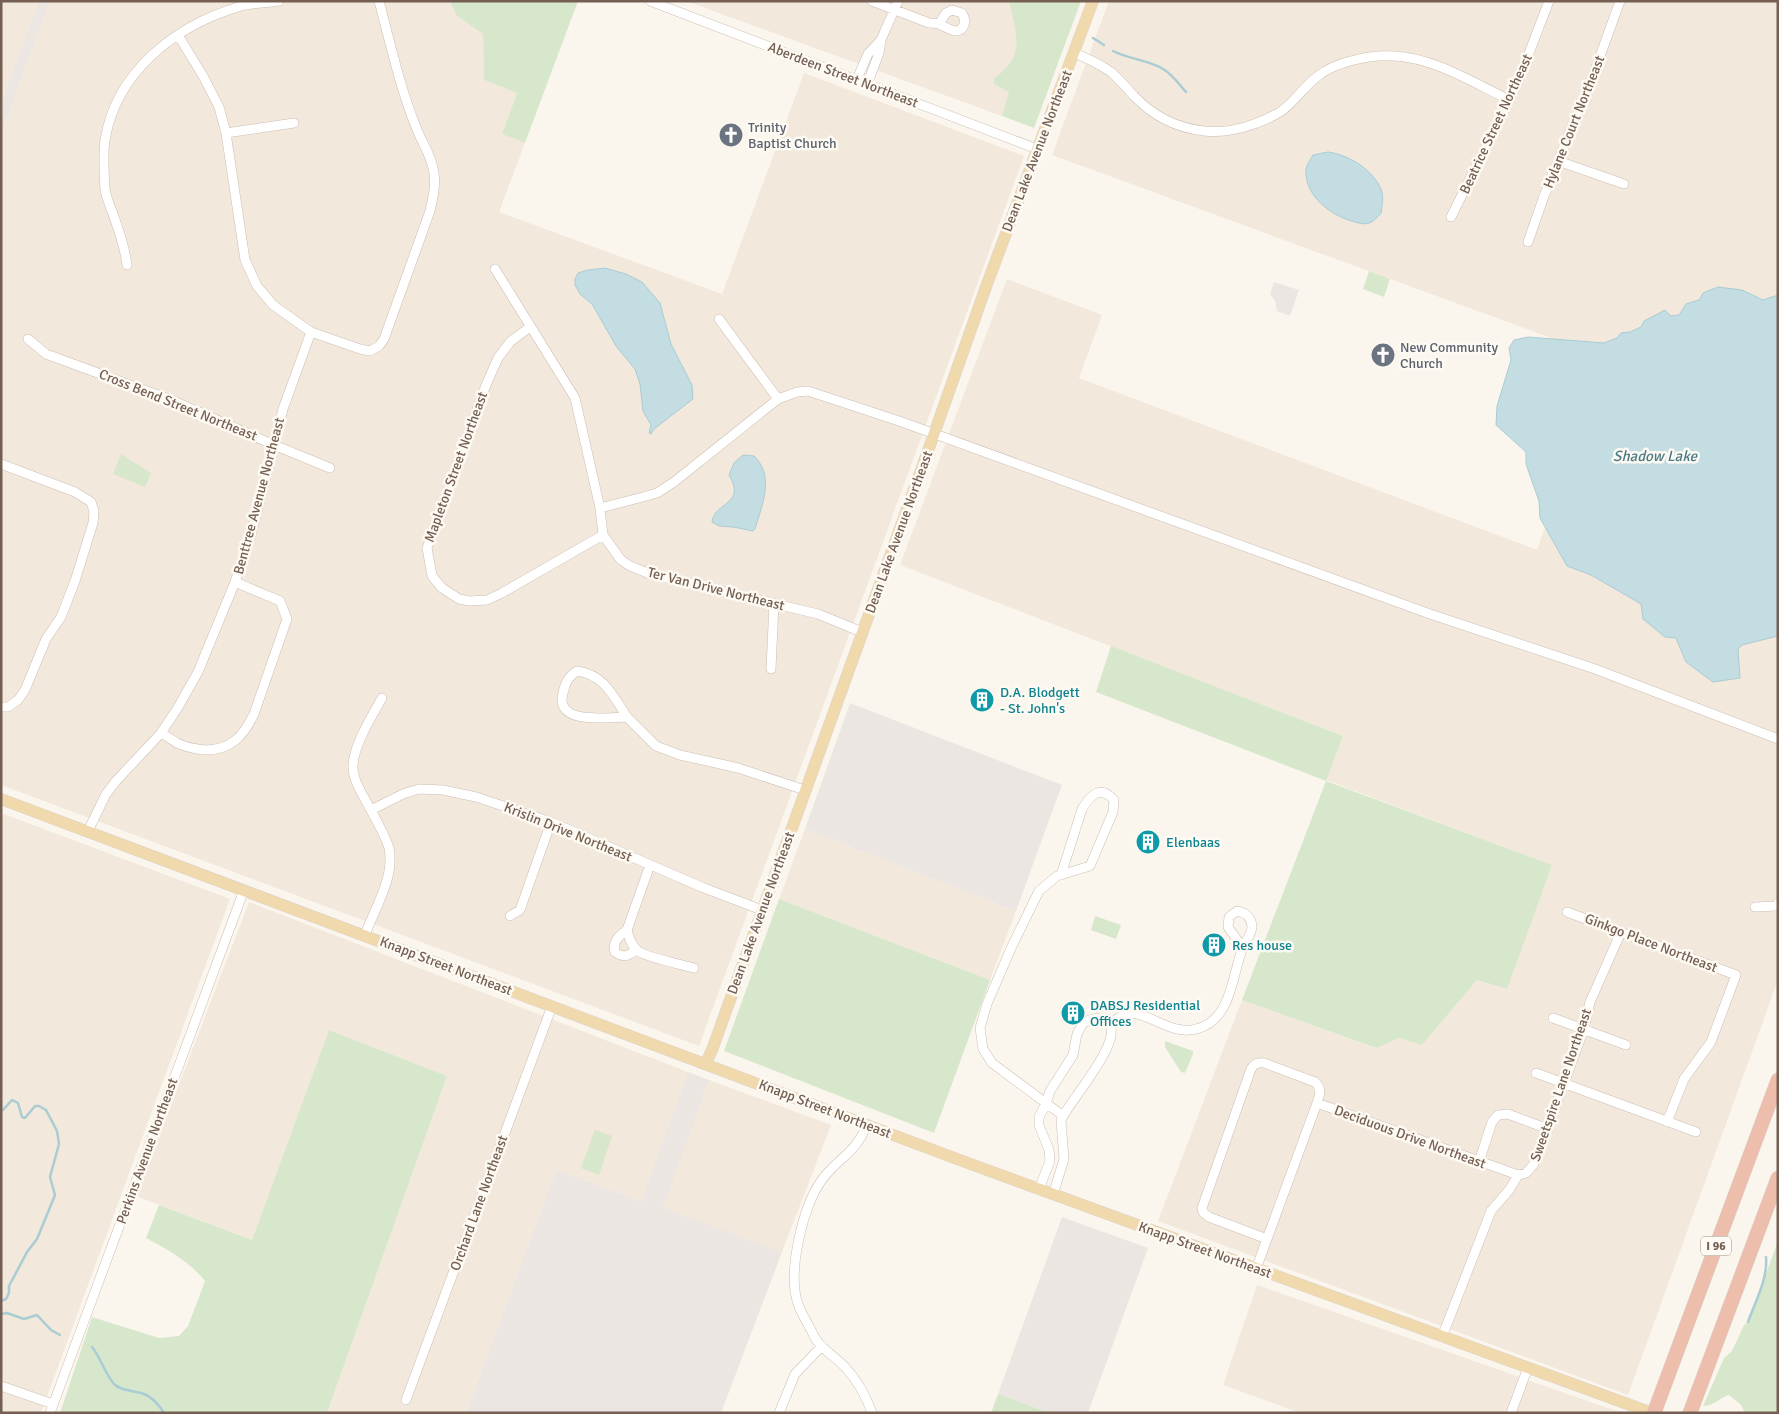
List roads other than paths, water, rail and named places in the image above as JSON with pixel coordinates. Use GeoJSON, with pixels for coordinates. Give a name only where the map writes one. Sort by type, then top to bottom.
{"type":"FeatureCollection","features":[{"type":"Feature","properties":{"kind":"highway","name":"I 96"},"geometry":{"type":"LineString","coordinates":[[1653,1413],[1778,1080]]}},
{"type":"Feature","properties":{"kind":"highway","name":"I 96"},"geometry":{"type":"LineString","coordinates":[[1690,1413],[1778,1178]]}},
{"type":"Feature","properties":{"kind":"main road","name":"Dean Lake Avenue Northeast"},"geometry":{"type":"LineString","coordinates":[[706,1063],[987,284],[1093,1]]}},
{"type":"Feature","properties":{"kind":"main road","name":"Knapp Street Northeast"},"geometry":{"type":"LineString","coordinates":[[1,799],[1039,1189],[1653,1413]]}},
{"type":"Feature","properties":{"kind":"street"},"geometry":{"type":"LineString","coordinates":[[127,265],[125,249],[105,192],[105,140],[110,118],[122,91],[142,64],[159,48],[201,21],[240,7],[279,1]]}},
{"type":"Feature","properties":{"kind":"street"},"geometry":{"type":"LineString","coordinates":[[178,35],[210,88],[218,107],[226,133],[245,260],[257,286],[273,305],[311,332],[370,351],[379,346],[384,339],[430,211],[435,174],[429,150],[416,128],[379,1]]}},
{"type":"Feature","properties":{"kind":"street","name":"Aberdeen Street Northeast"},"geometry":{"type":"LineString","coordinates":[[650,1],[1037,149]]}},
{"type":"Feature","properties":{"kind":"street"},"geometry":{"type":"LineString","coordinates":[[872,1],[896,6],[929,23],[939,24]]}},
{"type":"Feature","properties":{"kind":"street","name":"Beatrice Street Northeast"},"geometry":{"type":"LineString","coordinates":[[1451,217],[1510,100],[1549,1]]}},
{"type":"Feature","properties":{"kind":"street","name":"Hylane Court Northeast"},"geometry":{"type":"LineString","coordinates":[[1528,242],[1544,196],[1582,106],[1620,1]]}},
{"type":"Feature","properties":{"kind":"street"},"geometry":{"type":"LineString","coordinates":[[856,81],[868,54],[881,40],[896,6]]}},
{"type":"Feature","properties":{"kind":"street"},"geometry":{"type":"LineString","coordinates":[[867,85],[880,53],[881,40]]}},
{"type":"Feature","properties":{"kind":"street"},"geometry":{"type":"LineString","coordinates":[[1074,53],[1089,59],[1111,72],[1136,98],[1169,122],[1206,132],[1236,130],[1280,112],[1319,75],[1344,63],[1368,58],[1394,56],[1424,61],[1510,100]]}},
{"type":"Feature","properties":{"kind":"street"},"geometry":{"type":"LineString","coordinates":[[226,133],[294,123]]}},
{"type":"Feature","properties":{"kind":"street"},"geometry":{"type":"LineString","coordinates":[[1558,161],[1624,184]]}},
{"type":"Feature","properties":{"kind":"street","name":"Ter Van Drive Northeast"},"geometry":{"type":"LineString","coordinates":[[495,269],[575,398],[600,508],[604,534],[621,560],[650,574],[818,614],[862,632]]}},
{"type":"Feature","properties":{"kind":"street"},"geometry":{"type":"LineString","coordinates":[[719,319],[778,399]]}},
{"type":"Feature","properties":{"kind":"street","name":"Mapleton Street Northeast"},"geometry":{"type":"LineString","coordinates":[[530,327],[510,342],[498,358],[486,385],[427,548],[432,576],[442,588],[459,599],[470,601],[487,600],[604,534]]}},
{"type":"Feature","properties":{"kind":"street","name":"Benttree Avenue Northeast"},"geometry":{"type":"LineString","coordinates":[[88,831],[106,794],[161,732],[177,709],[198,672],[235,582],[253,528],[283,409],[311,332]]}},
{"type":"Feature","properties":{"kind":"street","name":"Cross Bend Street Northeast"},"geometry":{"type":"LineString","coordinates":[[28,339],[46,354],[174,401],[330,468]]}},
{"type":"Feature","properties":{"kind":"street"},"geometry":{"type":"LineString","coordinates":[[600,508],[644,498],[663,489],[778,399],[797,392],[808,392],[856,406],[1272,555],[1430,614],[1595,669],[1778,740]]}},
{"type":"Feature","properties":{"kind":"street"},"geometry":{"type":"LineString","coordinates":[[1,464],[75,492],[91,502],[94,511],[93,523],[75,581],[61,616],[46,639],[25,690],[18,700],[1,708]]}},
{"type":"Feature","properties":{"kind":"street"},"geometry":{"type":"LineString","coordinates":[[161,732],[178,744],[197,749],[214,750],[227,746],[248,728],[287,619],[280,601],[235,582]]}},
{"type":"Feature","properties":{"kind":"street"},"geometry":{"type":"LineString","coordinates":[[771,669],[774,603]]}},
{"type":"Feature","properties":{"kind":"street"},"geometry":{"type":"LineString","coordinates":[[628,717],[582,718],[565,711],[561,704],[568,677],[576,671],[588,673],[601,680],[628,717],[656,746],[680,755],[738,768],[805,790]]}},
{"type":"Feature","properties":{"kind":"street"},"geometry":{"type":"LineString","coordinates":[[365,935],[389,874],[388,847],[358,786],[353,765],[361,740],[382,698]]}},
{"type":"Feature","properties":{"kind":"street","name":"Krislin Drive Northeast"},"geometry":{"type":"LineString","coordinates":[[371,810],[403,794],[419,789],[430,788],[476,797],[551,822],[650,865],[762,910]]}},
{"type":"Feature","properties":{"kind":"street"},"geometry":{"type":"LineString","coordinates":[[1061,875],[1082,809],[1093,794],[1103,792],[1109,795],[1114,800],[1113,812],[1090,866],[1061,875],[1056,876],[1039,891],[986,1004],[980,1028],[983,1049],[992,1063],[1062,1116]]}},
{"type":"Feature","properties":{"kind":"street"},"geometry":{"type":"LineString","coordinates":[[510,916],[520,910],[551,822]]}},
{"type":"Feature","properties":{"kind":"street"},"geometry":{"type":"LineString","coordinates":[[650,865],[628,930],[628,938],[636,950],[646,955],[694,968]]}},
{"type":"Feature","properties":{"kind":"street","name":"Perkins Avenue Northeast"},"geometry":{"type":"LineString","coordinates":[[51,1409],[244,890]]}},
{"type":"Feature","properties":{"kind":"street"},"geometry":{"type":"LineString","coordinates":[[1755,907],[1776,906],[1778,903]]}},
{"type":"Feature","properties":{"kind":"street","name":"Ginkgo Place Northeast"},"geometry":{"type":"LineString","coordinates":[[1567,912],[1736,975],[1711,1042],[1684,1080],[1667,1122]]}},
{"type":"Feature","properties":{"kind":"street"},"geometry":{"type":"LineString","coordinates":[[628,930],[620,935],[616,941],[615,952],[622,956],[627,956],[636,950]]}},
{"type":"Feature","properties":{"kind":"street","name":"Sweetspire Lane Northeast"},"geometry":{"type":"LineString","coordinates":[[1442,1337],[1491,1211],[1510,1189],[1518,1175],[1526,1173],[1533,1167],[1584,1029],[1590,1002],[1621,932]]}},
{"type":"Feature","properties":{"kind":"street"},"geometry":{"type":"LineString","coordinates":[[1110,1024],[1129,1014],[1180,1030],[1204,1027],[1212,1022],[1222,1010],[1235,980],[1243,948]]}},
{"type":"Feature","properties":{"kind":"street","name":"Orchard Lane Northeast"},"geometry":{"type":"LineString","coordinates":[[406,1400],[552,1006]]}},
{"type":"Feature","properties":{"kind":"street"},"geometry":{"type":"LineString","coordinates":[[1039,1189],[1050,1161],[1049,1150],[1038,1121],[1041,1112],[1050,1091],[1073,1055],[1083,1023],[1096,1018],[1106,1020],[1112,1028],[1110,1038],[1094,1072],[1062,1116],[1064,1159],[1054,1194]]}},
{"type":"Feature","properties":{"kind":"street"},"geometry":{"type":"LineString","coordinates":[[1553,1018],[1626,1045]]}},
{"type":"Feature","properties":{"kind":"street","name":"Deciduous Drive Northeast"},"geometry":{"type":"LineString","coordinates":[[1267,1238],[1208,1217],[1202,1210],[1252,1067],[1256,1064],[1264,1063],[1315,1082],[1319,1086],[1320,1092],[1318,1103],[1518,1175]]}},
{"type":"Feature","properties":{"kind":"street"},"geometry":{"type":"LineString","coordinates":[[1536,1073],[1696,1132]]}},
{"type":"Feature","properties":{"kind":"street"},"geometry":{"type":"LineString","coordinates":[[1256,1269],[1318,1103]]}},
{"type":"Feature","properties":{"kind":"street"},"geometry":{"type":"LineString","coordinates":[[1479,1162],[1492,1122],[1498,1115],[1508,1114],[1548,1129]]}},
{"type":"Feature","properties":{"kind":"street"},"geometry":{"type":"LineString","coordinates":[[867,1124],[855,1147],[824,1176],[815,1192],[798,1242],[794,1281],[798,1304],[817,1341],[846,1368],[867,1398],[872,1413]]}},
{"type":"Feature","properties":{"kind":"street"},"geometry":{"type":"LineString","coordinates":[[779,1413],[795,1374],[822,1346]]}},
{"type":"Feature","properties":{"kind":"street"},"geometry":{"type":"LineString","coordinates":[[1511,1413],[1528,1368]]}},
{"type":"Feature","properties":{"kind":"street"},"geometry":{"type":"LineString","coordinates":[[1,1386],[51,1409]]}},
{"type":"Feature","properties":{"kind":"water"},"geometry":{"type":"Polygon","coordinates":[[[1328,152],[1344,156],[1359,164],[1377,182],[1382,195],[1381,213],[1371,222],[1367,224],[1360,223],[1337,215],[1328,210],[1309,188],[1306,169],[1313,155],[1328,152]]]}},
{"type":"Feature","properties":{"kind":"water"},"geometry":{"type":"Polygon","coordinates":[[[605,268],[626,274],[642,282],[660,303],[671,344],[692,385],[693,399],[654,429],[651,434],[649,433],[651,425],[643,411],[640,384],[635,369],[616,346],[592,304],[580,294],[575,285],[578,273],[605,268]]]}},
{"type":"Feature","properties":{"kind":"water","name":"Shadow Lake"},"geometry":{"type":"Polygon","coordinates":[[[1718,287],[1742,290],[1763,300],[1778,295],[1778,636],[1742,645],[1738,649],[1740,678],[1713,682],[1686,662],[1676,638],[1665,637],[1643,619],[1641,604],[1591,575],[1567,566],[1540,518],[1539,501],[1526,464],[1526,452],[1496,425],[1497,406],[1511,360],[1509,348],[1514,340],[1528,337],[1604,343],[1617,338],[1621,333],[1630,332],[1641,327],[1644,321],[1665,310],[1671,316],[1679,315],[1686,304],[1699,300],[1703,293],[1718,287]]]}},
{"type":"Feature","properties":{"kind":"water"},"geometry":{"type":"Polygon","coordinates":[[[743,455],[754,456],[764,472],[765,491],[753,531],[719,526],[712,522],[718,510],[732,498],[734,485],[729,475],[734,463],[743,455]]]}},
{"type":"Feature","properties":{"kind":"waterway"},"geometry":{"type":"LineString","coordinates":[[1093,38],[1104,45]]}},
{"type":"Feature","properties":{"kind":"waterway"},"geometry":{"type":"LineString","coordinates":[[1113,51],[1163,69],[1186,92]]}},
{"type":"Feature","properties":{"kind":"waterway"},"geometry":{"type":"LineString","coordinates":[[1,1110],[12,1100],[18,1103],[22,1117],[25,1118],[35,1106],[46,1110],[57,1131],[59,1144],[50,1177],[55,1195],[37,1239],[27,1252],[9,1286],[9,1293],[6,1299],[1,1301]]}},
{"type":"Feature","properties":{"kind":"waterway"},"geometry":{"type":"LineString","coordinates":[[1748,1322],[1763,1282],[1766,1257]]}},
{"type":"Feature","properties":{"kind":"waterway"},"geometry":{"type":"LineString","coordinates":[[1,1314],[7,1313],[24,1319],[37,1315],[51,1330],[60,1335]]}},
{"type":"Feature","properties":{"kind":"waterway"},"geometry":{"type":"LineString","coordinates":[[92,1347],[108,1376],[117,1387],[147,1395],[156,1402],[164,1413]]}},
{"type":"Feature","properties":{"kind":"place","name":"Trinity Baptist Church"},"geometry":{"type":"Point","coordinates":[731,135]}},
{"type":"Feature","properties":{"kind":"place","name":"New Community Church"},"geometry":{"type":"Point","coordinates":[1383,355]}},
{"type":"Feature","properties":{"kind":"place","name":"D.A. Blodgett - St. John's"},"geometry":{"type":"Point","coordinates":[982,700]}},
{"type":"Feature","properties":{"kind":"place","name":"Elenbaas"},"geometry":{"type":"Point","coordinates":[1148,842]}},
{"type":"Feature","properties":{"kind":"place","name":"Res house"},"geometry":{"type":"Point","coordinates":[1214,945]}},
{"type":"Feature","properties":{"kind":"place","name":"DABSJ Residential Offices"},"geometry":{"type":"Point","coordinates":[1073,1013]}}]}
